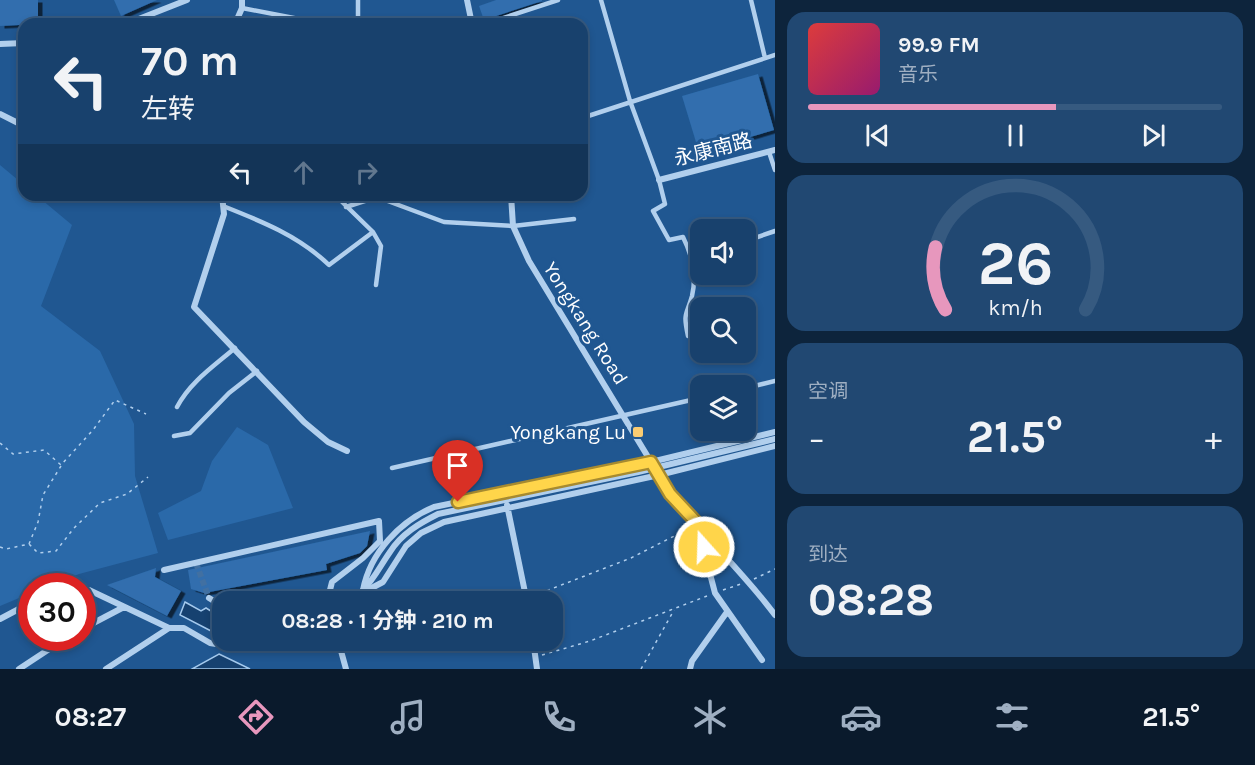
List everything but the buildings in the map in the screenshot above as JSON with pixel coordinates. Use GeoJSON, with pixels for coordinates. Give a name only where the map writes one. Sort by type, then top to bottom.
{"type":"FeatureCollection","features":[{"type":"Feature","properties":{"kind":"street"},"geometry":{"type":"LineString","coordinates":[[141,18],[187,0]]}},
{"type":"Feature","properties":{"kind":"street"},"geometry":{"type":"LineString","coordinates":[[238,18],[242,8],[242,0]]}},
{"type":"Feature","properties":{"kind":"street"},"geometry":{"type":"LineString","coordinates":[[467,0],[471,18]]}},
{"type":"Feature","properties":{"kind":"street"},"geometry":{"type":"LineString","coordinates":[[0,44],[18,43]]}},
{"type":"Feature","properties":{"kind":"street"},"geometry":{"type":"LineString","coordinates":[[0,114],[18,123]]}},
{"type":"Feature","properties":{"kind":"street","name":"永康南路"},"geometry":{"type":"LineString","coordinates":[[659,180],[772,151]]}},
{"type":"Feature","properties":{"kind":"street"},"geometry":{"type":"LineString","coordinates":[[223,201],[224,214],[194,307],[303,422],[328,442],[347,451]]}},
{"type":"Feature","properties":{"kind":"street","name":"Yongkang Road"},"geometry":{"type":"LineString","coordinates":[[511,201],[513,226],[548,296],[670,494],[756,589],[775,615]]}},
{"type":"Feature","properties":{"kind":"street"},"geometry":{"type":"LineString","coordinates":[[363,590],[366,574],[388,540],[418,514],[434,507],[651,462],[775,432]]}},
{"type":"Feature","properties":{"kind":"street"},"geometry":{"type":"LineString","coordinates":[[363,590],[375,579],[390,550],[413,528],[438,514],[638,472],[775,439]]}},
{"type":"Feature","properties":{"kind":"street"},"geometry":{"type":"LineString","coordinates":[[363,590],[383,582],[406,546],[421,533],[444,522],[659,475],[775,446]]}},
{"type":"Feature","properties":{"kind":"street"},"geometry":{"type":"LineString","coordinates":[[504,492],[524,591]]}},
{"type":"Feature","properties":{"kind":"street"},"geometry":{"type":"LineString","coordinates":[[164,570],[379,522],[380,541],[363,558],[332,582],[330,591]]}},
{"type":"Feature","properties":{"kind":"street"},"geometry":{"type":"LineString","coordinates":[[698,524],[715,593],[762,660]]}},
{"type":"Feature","properties":{"kind":"street"},"geometry":{"type":"LineString","coordinates":[[96,594],[169,628],[184,628],[212,643]]}},
{"type":"Feature","properties":{"kind":"street"},"geometry":{"type":"LineString","coordinates":[[96,622],[124,607]]}},
{"type":"Feature","properties":{"kind":"street"},"geometry":{"type":"LineString","coordinates":[[0,619],[18,609]]}},
{"type":"Feature","properties":{"kind":"street"},"geometry":{"type":"LineString","coordinates":[[690,669],[692,661],[727,612]]}},
{"type":"Feature","properties":{"kind":"street"},"geometry":{"type":"LineString","coordinates":[[106,669],[169,628]]}},
{"type":"Feature","properties":{"kind":"street"},"geometry":{"type":"LineString","coordinates":[[19,669],[46,651]]}},
{"type":"Feature","properties":{"kind":"street"},"geometry":{"type":"LineString","coordinates":[[341,651],[346,669]]}},
{"type":"Feature","properties":{"kind":"street"},"geometry":{"type":"LineString","coordinates":[[535,651],[537,669]]}},
{"type":"Feature","properties":{"kind":"lane"},"geometry":{"type":"LineString","coordinates":[[358,0],[358,18]]}},
{"type":"Feature","properties":{"kind":"lane"},"geometry":{"type":"LineString","coordinates":[[503,18],[558,0]]}},
{"type":"Feature","properties":{"kind":"lane"},"geometry":{"type":"LineString","coordinates":[[601,0],[630,101],[659,180],[664,204],[653,212],[669,240],[683,237],[690,251]]}},
{"type":"Feature","properties":{"kind":"lane"},"geometry":{"type":"LineString","coordinates":[[751,0],[765,58]]}},
{"type":"Feature","properties":{"kind":"lane"},"geometry":{"type":"LineString","coordinates":[[242,8],[294,18]]}},
{"type":"Feature","properties":{"kind":"lane"},"geometry":{"type":"LineString","coordinates":[[588,116],[775,55]]}},
{"type":"Feature","properties":{"kind":"lane"},"geometry":{"type":"LineString","coordinates":[[772,151],[775,170]]}},
{"type":"Feature","properties":{"kind":"lane"},"geometry":{"type":"LineString","coordinates":[[340,201],[373,232],[381,246],[376,285]]}},
{"type":"Feature","properties":{"kind":"lane"},"geometry":{"type":"LineString","coordinates":[[346,207],[364,201]]}},
{"type":"Feature","properties":{"kind":"lane"},"geometry":{"type":"LineString","coordinates":[[387,201],[444,222],[513,226],[574,219]]}},
{"type":"Feature","properties":{"kind":"lane"},"geometry":{"type":"LineString","coordinates":[[223,206],[268,224],[313,250],[328,265],[373,232]]}},
{"type":"Feature","properties":{"kind":"lane"},"geometry":{"type":"LineString","coordinates":[[756,238],[775,231]]}},
{"type":"Feature","properties":{"kind":"lane"},"geometry":{"type":"LineString","coordinates":[[688,336],[683,314],[692,295],[693,285]]}},
{"type":"Feature","properties":{"kind":"lane"},"geometry":{"type":"LineString","coordinates":[[177,407],[184,394],[235,348]]}},
{"type":"Feature","properties":{"kind":"lane"},"geometry":{"type":"LineString","coordinates":[[174,436],[190,433],[229,393],[257,371]]}},
{"type":"Feature","properties":{"kind":"lane"},"geometry":{"type":"LineString","coordinates":[[756,386],[775,381]]}},
{"type":"Feature","properties":{"kind":"lane"},"geometry":{"type":"LineString","coordinates":[[392,468],[690,400]]}},
{"type":"Feature","properties":{"kind":"path"},"geometry":{"type":"LineString","coordinates":[[29,544],[38,522],[43,495],[62,465],[93,430],[115,400],[146,414]]}},
{"type":"Feature","properties":{"kind":"path"},"geometry":{"type":"LineString","coordinates":[[0,443],[13,454],[44,450],[62,465]]}},
{"type":"Feature","properties":{"kind":"path"},"geometry":{"type":"LineString","coordinates":[[29,544],[38,553],[56,551],[74,528],[100,503],[127,494],[148,477]]}},
{"type":"Feature","properties":{"kind":"path"},"geometry":{"type":"LineString","coordinates":[[548,591],[631,558],[698,524]]}},
{"type":"Feature","properties":{"kind":"path"},"geometry":{"type":"LineString","coordinates":[[0,547],[6,549],[29,544]]}},
{"type":"Feature","properties":{"kind":"path"},"geometry":{"type":"LineString","coordinates":[[536,657],[591,641],[715,593]]}},
{"type":"Feature","properties":{"kind":"path"},"geometry":{"type":"LineString","coordinates":[[641,669],[674,609]]}},
{"type":"Feature","properties":{"kind":"shaded area"},"geometry":{"type":"Polygon","coordinates":[[[0,165],[18,180],[18,201],[43,201],[72,225],[41,306],[100,351],[134,424],[135,476],[158,553],[83,573],[18,573],[18,598],[0,606],[0,165]]]}},
{"type":"Feature","properties":{"kind":"shaded area"},"geometry":{"type":"Polygon","coordinates":[[[237,427],[268,445],[293,508],[168,540],[158,513],[201,491],[212,461],[237,427]]]}},
{"type":"Feature","properties":{"kind":"shaded area"},"geometry":{"type":"Polygon","coordinates":[[[185,602],[201,611],[206,608],[212,612],[212,631],[180,615],[185,602]]]}},
{"type":"Feature","properties":{"kind":"shaded area"},"geometry":{"type":"Polygon","coordinates":[[[219,654],[250,669],[192,669],[219,654]]]}},
{"type":"Feature","properties":{"kind":"tunnel"},"geometry":{"type":"LineString","coordinates":[[196,563],[209,598]]}},
{"type":"Feature","properties":{"kind":"place","name":"Yongkang Lu"},"geometry":{"type":"Point","coordinates":[638,432]}},
{"type":"Feature","properties":{"kind":"route"},"geometry":{"type":"LineString","coordinates":[[458,502],[651,462],[670,494],[698,524],[704,547]]}}]}
